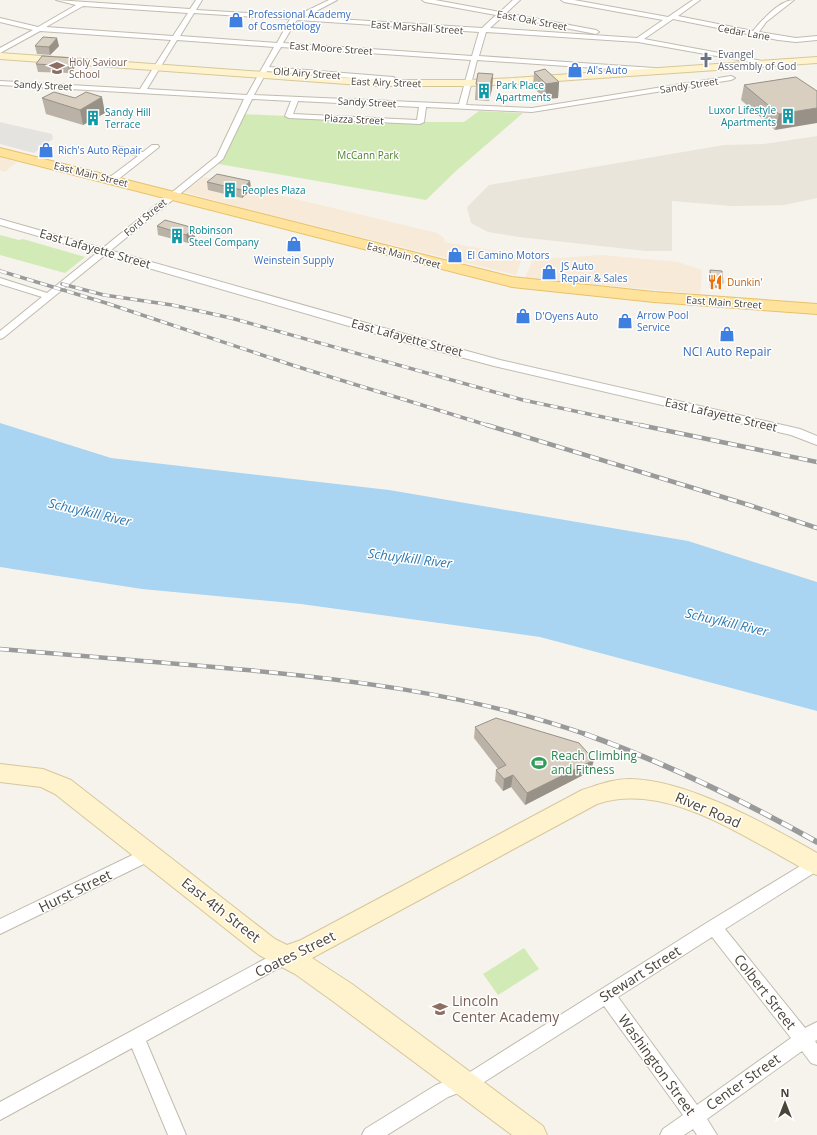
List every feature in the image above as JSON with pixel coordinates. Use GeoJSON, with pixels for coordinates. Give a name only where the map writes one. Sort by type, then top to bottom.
{"type":"FeatureCollection","features":[{"type":"Feature","properties":{"kind":"main road","name":"East Airy Street"},"geometry":{"type":"LineString","coordinates":[[0,56],[157,68],[263,72],[392,83],[467,83],[772,64]]}},
{"type":"Feature","properties":{"kind":"main road"},"geometry":{"type":"LineString","coordinates":[[772,64],[817,60]]}},
{"type":"Feature","properties":{"kind":"main road","name":"East Main Street"},"geometry":{"type":"LineString","coordinates":[[0,152],[512,282],[654,297],[817,309]]}},
{"type":"Feature","properties":{"kind":"main road","name":"East 4th Street"},"geometry":{"type":"LineString","coordinates":[[0,773],[43,778],[63,787],[268,947],[303,966],[343,993],[534,1135]]}},
{"type":"Feature","properties":{"kind":"main road","name":"River Road"},"geometry":{"type":"LineString","coordinates":[[590,797],[607,791],[629,788],[653,790],[674,795],[751,829],[816,864]]}},
{"type":"Feature","properties":{"kind":"main road","name":"Coates Street"},"geometry":{"type":"LineString","coordinates":[[287,958],[316,945],[590,797]]}},
{"type":"Feature","properties":{"kind":"street","name":"East Marshall Street"},"geometry":{"type":"LineString","coordinates":[[59,0],[81,4],[191,12],[638,40],[772,64]]}},
{"type":"Feature","properties":{"kind":"street"},"geometry":{"type":"LineString","coordinates":[[0,51],[89,0]]}},
{"type":"Feature","properties":{"kind":"street"},"geometry":{"type":"LineString","coordinates":[[150,9],[158,0]]}},
{"type":"Feature","properties":{"kind":"street"},"geometry":{"type":"LineString","coordinates":[[143,90],[199,0]]}},
{"type":"Feature","properties":{"kind":"street"},"geometry":{"type":"LineString","coordinates":[[296,18],[334,0]]}},
{"type":"Feature","properties":{"kind":"street","name":"East Oak Street"},"geometry":{"type":"LineString","coordinates":[[425,0],[638,40]]}},
{"type":"Feature","properties":{"kind":"street"},"geometry":{"type":"LineString","coordinates":[[462,107],[467,83],[483,31],[517,0]]}},
{"type":"Feature","properties":{"kind":"street","name":"Cedar Lane"},"geometry":{"type":"LineString","coordinates":[[564,0],[754,34],[796,40],[817,38]]}},
{"type":"Feature","properties":{"kind":"street"},"geometry":{"type":"LineString","coordinates":[[638,40],[697,0]]}},
{"type":"Feature","properties":{"kind":"street"},"geometry":{"type":"LineString","coordinates":[[754,34],[764,22],[791,0]]}},
{"type":"Feature","properties":{"kind":"street","name":"Ford Street"},"geometry":{"type":"LineString","coordinates":[[0,336],[220,157],[249,97],[293,20],[296,18]]}},
{"type":"Feature","properties":{"kind":"street","name":"East Moore Street"},"geometry":{"type":"LineString","coordinates":[[0,20],[39,29],[662,71]]}},
{"type":"Feature","properties":{"kind":"street","name":"Sandy Street"},"geometry":{"type":"LineString","coordinates":[[0,83],[249,97],[532,110],[731,78]]}},
{"type":"Feature","properties":{"kind":"street","name":"Piazza Street"},"geometry":{"type":"LineString","coordinates":[[295,99],[289,116],[420,122],[423,105]]}},
{"type":"Feature","properties":{"kind":"street"},"geometry":{"type":"LineString","coordinates":[[113,180],[155,147]]}},
{"type":"Feature","properties":{"kind":"street"},"geometry":{"type":"LineString","coordinates":[[116,148],[145,155]]}},
{"type":"Feature","properties":{"kind":"street","name":"East Lafayette Street"},"geometry":{"type":"LineString","coordinates":[[0,222],[100,254],[464,362],[786,439],[817,442]]}},
{"type":"Feature","properties":{"kind":"street","name":"East Lafayette Street"},"geometry":{"type":"LineString","coordinates":[[0,229],[100,254]]}},
{"type":"Feature","properties":{"kind":"street"},"geometry":{"type":"LineString","coordinates":[[0,281],[48,296]]}},
{"type":"Feature","properties":{"kind":"street","name":"Hurst Street"},"geometry":{"type":"LineString","coordinates":[[0,927],[150,854]]}},
{"type":"Feature","properties":{"kind":"street","name":"Stewart Street"},"geometry":{"type":"LineString","coordinates":[[371,1135],[442,1091],[475,1078],[816,864]]}},
{"type":"Feature","properties":{"kind":"street","name":"Colbert Street"},"geometry":{"type":"LineString","coordinates":[[714,927],[817,1057]]}},
{"type":"Feature","properties":{"kind":"street","name":"Coates Street"},"geometry":{"type":"LineString","coordinates":[[0,1111],[269,965],[287,958]]}},
{"type":"Feature","properties":{"kind":"street","name":"Washington Street"},"geometry":{"type":"LineString","coordinates":[[606,995],[708,1135]]}},
{"type":"Feature","properties":{"kind":"street","name":"Center Street"},"geometry":{"type":"LineString","coordinates":[[669,1135],[817,1030]]}},
{"type":"Feature","properties":{"kind":"street"},"geometry":{"type":"LineString","coordinates":[[136,1037],[177,1135]]}},
{"type":"Feature","properties":{"kind":"shaded area"},"geometry":{"type":"Polygon","coordinates":[[[0,122],[52,134],[53,139],[34,153],[0,144],[0,122]]]}},
{"type":"Feature","properties":{"kind":"shaded area"},"geometry":{"type":"Polygon","coordinates":[[[817,136],[817,198],[784,205],[731,206],[672,201],[672,251],[646,251],[519,237],[488,232],[471,223],[467,207],[489,185],[724,145],[764,144],[817,136]]]}},
{"type":"Feature","properties":{"kind":"shaded area"},"geometry":{"type":"Polygon","coordinates":[[[0,157],[17,162],[5,172],[0,170],[0,157]]]}},
{"type":"Feature","properties":{"kind":"shaded area"},"geometry":{"type":"Polygon","coordinates":[[[204,177],[437,233],[444,238],[444,242],[523,256],[516,275],[262,213],[184,192],[204,177]]]}},
{"type":"Feature","properties":{"kind":"shaded area"},"geometry":{"type":"Polygon","coordinates":[[[601,255],[678,262],[702,270],[700,294],[525,278],[534,257],[559,258],[601,255]]]}},
{"type":"Feature","properties":{"kind":"green space","name":"McCann Park"},"geometry":{"type":"Polygon","coordinates":[[[479,111],[523,113],[457,170],[426,200],[213,163],[241,114],[420,122],[464,122],[479,111]]]}},
{"type":"Feature","properties":{"kind":"green space"},"geometry":{"type":"Polygon","coordinates":[[[0,235],[19,240],[23,239],[85,257],[65,273],[0,255],[0,235]]]}},
{"type":"Feature","properties":{"kind":"green space"},"geometry":{"type":"Polygon","coordinates":[[[524,948],[539,969],[498,995],[483,974],[524,948]]]}},
{"type":"Feature","properties":{"kind":"water","name":"Schuylkill River"},"geometry":{"type":"Polygon","coordinates":[[[0,423],[111,458],[389,490],[688,541],[817,582],[817,711],[540,637],[301,604],[142,589],[0,567],[0,423]]]}},
{"type":"Feature","properties":{"kind":"building"},"geometry":{"type":"Polygon","coordinates":[[[43,37],[57,38],[49,47],[35,46],[43,37]]]}},
{"type":"Feature","properties":{"kind":"building"},"geometry":{"type":"Polygon","coordinates":[[[42,56],[74,58],[68,66],[36,64],[42,56]]]}},
{"type":"Feature","properties":{"kind":"building"},"geometry":{"type":"Polygon","coordinates":[[[545,69],[559,82],[546,84],[534,72],[545,69]]]}},
{"type":"Feature","properties":{"kind":"building"},"geometry":{"type":"Polygon","coordinates":[[[478,73],[493,74],[490,85],[476,84],[478,73]]]}},
{"type":"Feature","properties":{"kind":"building"},"geometry":{"type":"Polygon","coordinates":[[[796,77],[817,91],[817,108],[779,114],[744,85],[796,77]]]}},
{"type":"Feature","properties":{"kind":"building"},"geometry":{"type":"Polygon","coordinates":[[[54,92],[75,98],[86,92],[102,97],[80,110],[42,98],[54,92]]]}},
{"type":"Feature","properties":{"kind":"building"},"geometry":{"type":"Polygon","coordinates":[[[217,174],[250,181],[242,190],[207,182],[217,174]]]}},
{"type":"Feature","properties":{"kind":"building"},"geometry":{"type":"Polygon","coordinates":[[[165,220],[194,228],[186,235],[157,226],[165,220]]]}},
{"type":"Feature","properties":{"kind":"building"},"geometry":{"type":"Polygon","coordinates":[[[710,270],[722,271],[723,283],[711,282],[710,270]]]}},
{"type":"Feature","properties":{"kind":"building","name":"Reach Climbing and Fitness"},"geometry":{"type":"Polygon","coordinates":[[[496,718],[579,743],[594,760],[527,793],[513,775],[504,779],[496,770],[506,765],[475,727],[496,718]]]}},
{"type":"Feature","properties":{"kind":"railway"},"geometry":{"type":"LineString","coordinates":[[0,271],[106,303],[295,366],[490,426]]}},
{"type":"Feature","properties":{"kind":"railway"},"geometry":{"type":"LineString","coordinates":[[62,284],[104,295],[172,305],[231,318],[523,400],[645,426]]}},
{"type":"Feature","properties":{"kind":"railway"},"geometry":{"type":"LineString","coordinates":[[487,425],[749,505],[817,528]]}},
{"type":"Feature","properties":{"kind":"railway"},"geometry":{"type":"LineString","coordinates":[[640,425],[817,462]]}},
{"type":"Feature","properties":{"kind":"railway"},"geometry":{"type":"LineString","coordinates":[[0,649],[262,671],[356,682],[403,689],[496,708],[542,720],[586,734]]}},
{"type":"Feature","properties":{"kind":"railway"},"geometry":{"type":"LineString","coordinates":[[586,734],[645,757],[703,783],[760,811],[817,842]]}},
{"type":"Feature","properties":{"kind":"place","name":"Professional Academy of Cosmetology"},"geometry":{"type":"Point","coordinates":[236,20]}},
{"type":"Feature","properties":{"kind":"place","name":"Evangel Assembly of God"},"geometry":{"type":"Point","coordinates":[706,60]}},
{"type":"Feature","properties":{"kind":"place","name":"Holy Saviour School"},"geometry":{"type":"Point","coordinates":[57,68]}},
{"type":"Feature","properties":{"kind":"place","name":"Al's Auto"},"geometry":{"type":"Point","coordinates":[575,70]}},
{"type":"Feature","properties":{"kind":"place","name":"Park Place Apartments"},"geometry":{"type":"Point","coordinates":[484,91]}},
{"type":"Feature","properties":{"kind":"place","name":"Luxor Lifestyle Apartments"},"geometry":{"type":"Point","coordinates":[788,116]}},
{"type":"Feature","properties":{"kind":"place","name":"Sandy Hill Terrace"},"geometry":{"type":"Point","coordinates":[93,118]}},
{"type":"Feature","properties":{"kind":"place","name":"Rich's Auto Repair"},"geometry":{"type":"Point","coordinates":[46,150]}},
{"type":"Feature","properties":{"kind":"place","name":"Peoples Plaza"},"geometry":{"type":"Point","coordinates":[230,190]}},
{"type":"Feature","properties":{"kind":"place","name":"Robinson Steel Company"},"geometry":{"type":"Point","coordinates":[177,236]}},
{"type":"Feature","properties":{"kind":"place","name":"Weinstein Supply"},"geometry":{"type":"Point","coordinates":[294,244]}},
{"type":"Feature","properties":{"kind":"place","name":"El Camino Motors"},"geometry":{"type":"Point","coordinates":[455,255]}},
{"type":"Feature","properties":{"kind":"place","name":"JS Auto Repair & Sales"},"geometry":{"type":"Point","coordinates":[549,272]}},
{"type":"Feature","properties":{"kind":"place","name":"Dunkin'"},"geometry":{"type":"Point","coordinates":[715,282]}},
{"type":"Feature","properties":{"kind":"place","name":"D'Oyens Auto"},"geometry":{"type":"Point","coordinates":[523,316]}},
{"type":"Feature","properties":{"kind":"place","name":"Arrow Pool Service"},"geometry":{"type":"Point","coordinates":[625,321]}},
{"type":"Feature","properties":{"kind":"place","name":"NCI Auto Repair"},"geometry":{"type":"Point","coordinates":[727,334]}},
{"type":"Feature","properties":{"kind":"place","name":"Reach Climbing and Fitness"},"geometry":{"type":"Point","coordinates":[539,763]}},
{"type":"Feature","properties":{"kind":"place","name":"Lincoln Center Academy"},"geometry":{"type":"Point","coordinates":[440,1009]}}]}
